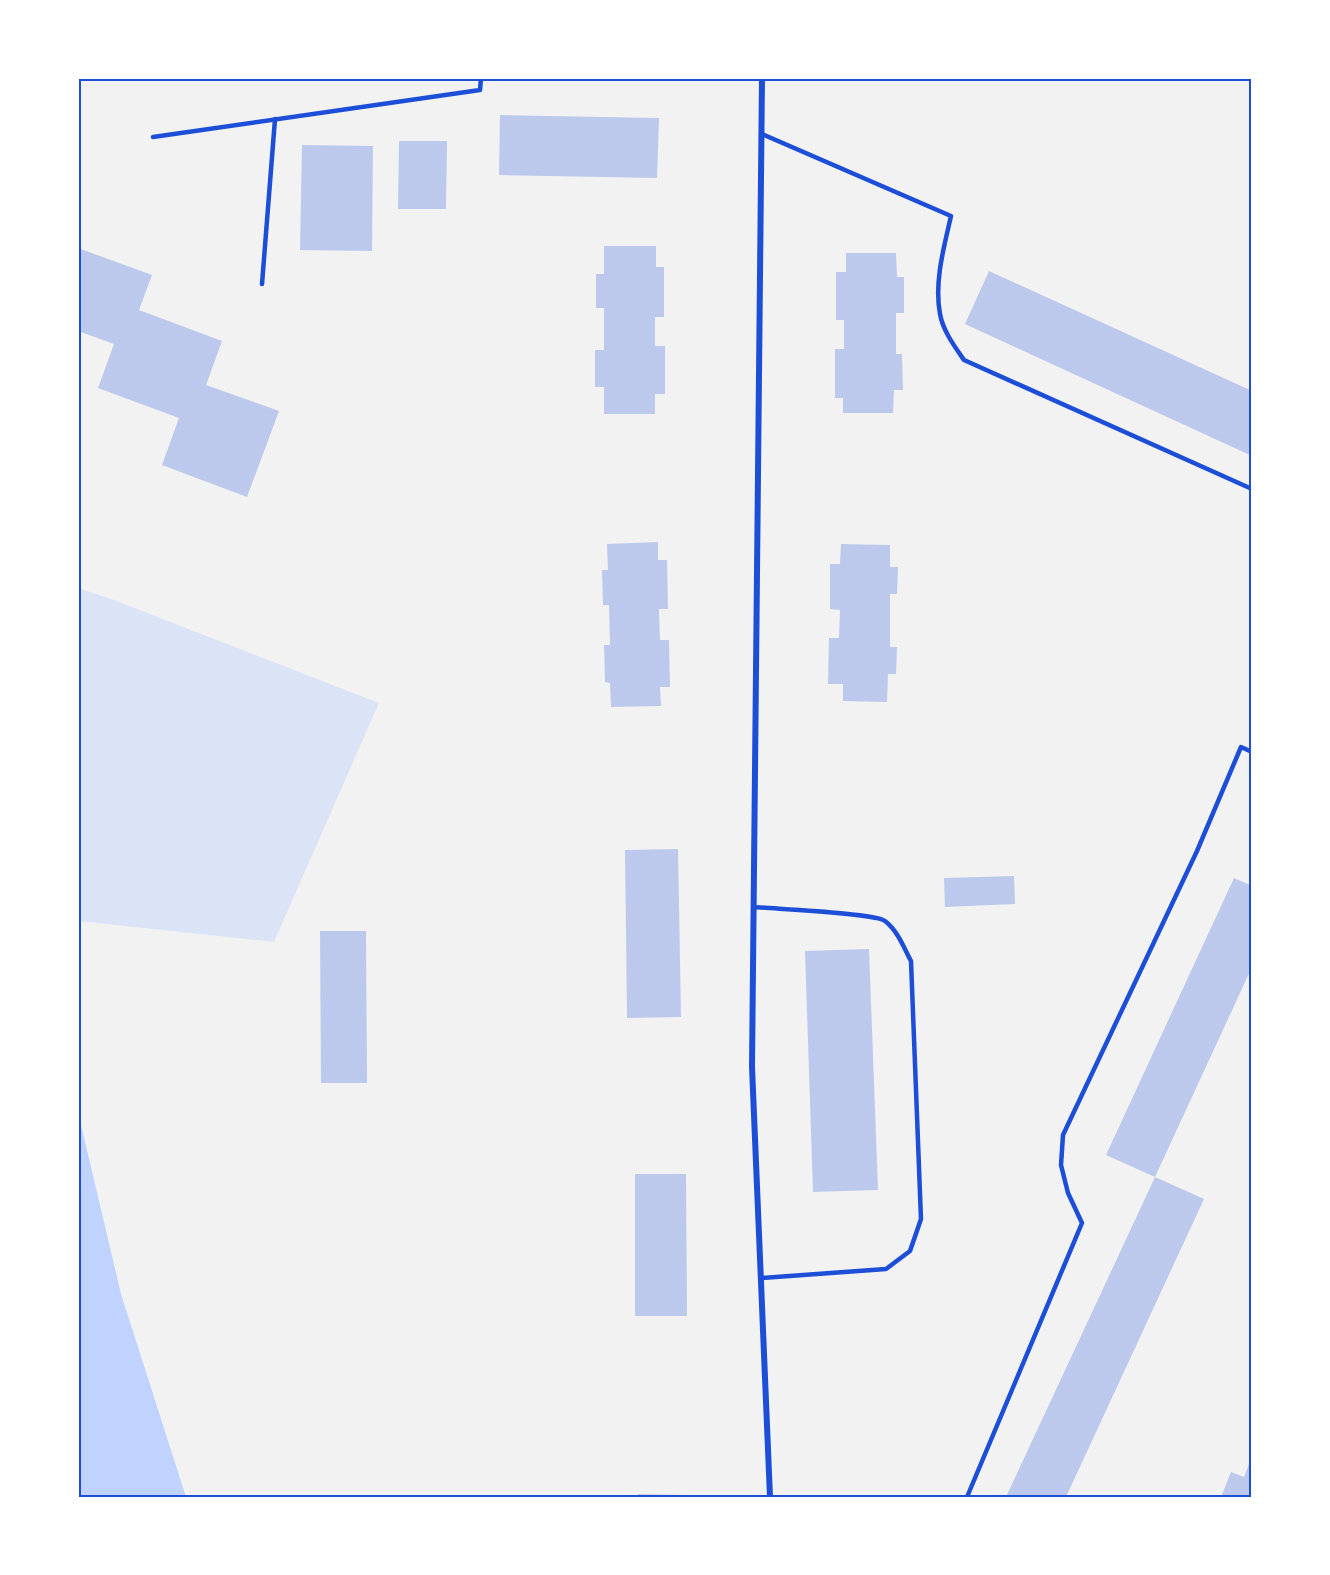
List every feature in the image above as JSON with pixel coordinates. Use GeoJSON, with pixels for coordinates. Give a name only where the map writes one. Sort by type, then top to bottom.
{"type":"FeatureCollection","features":[{"type":"Feature","properties":{"kind":"street"},"geometry":{"type":"LineString","coordinates":[[762,78],[752,1067],[770,1497]]}},
{"type":"Feature","properties":{"kind":"lane"},"geometry":{"type":"LineString","coordinates":[[153,137],[480,90],[481,78]]}},
{"type":"Feature","properties":{"kind":"lane"},"geometry":{"type":"LineString","coordinates":[[262,284],[275,119]]}},
{"type":"Feature","properties":{"kind":"lane"},"geometry":{"type":"LineString","coordinates":[[762,134],[951,216],[938,283],[940,315],[949,337],[964,360],[1252,489]]}},
{"type":"Feature","properties":{"kind":"lane"},"geometry":{"type":"LineString","coordinates":[[967,1497],[1082,1223],[1068,1193],[1061,1165],[1063,1135],[1197,851],[1241,747],[1252,752]]}},
{"type":"Feature","properties":{"kind":"lane"},"geometry":{"type":"LineString","coordinates":[[754,907],[884,920],[896,932],[910,961],[921,1219],[910,1251],[886,1269],[761,1278]]}},
{"type":"Feature","properties":{"kind":"shaded area"},"geometry":{"type":"Polygon","coordinates":[[[78,588],[379,703],[274,942],[78,921],[78,588]]]}},
{"type":"Feature","properties":{"kind":"water"},"geometry":{"type":"Polygon","coordinates":[[[78,1112],[121,1294],[186,1497],[78,1497],[78,1112]]]}},
{"type":"Feature","properties":{"kind":"building"},"geometry":{"type":"Polygon","coordinates":[[[500,115],[659,118],[657,178],[499,175],[500,115]]]}},
{"type":"Feature","properties":{"kind":"building"},"geometry":{"type":"Polygon","coordinates":[[[399,141],[447,141],[446,209],[398,209],[399,141]]]}},
{"type":"Feature","properties":{"kind":"building"},"geometry":{"type":"Polygon","coordinates":[[[302,145],[373,146],[372,251],[300,250],[302,145]]]}},
{"type":"Feature","properties":{"kind":"building"},"geometry":{"type":"Polygon","coordinates":[[[604,246],[656,246],[656,267],[664,267],[664,317],[655,317],[655,346],[665,346],[665,394],[655,394],[655,414],[604,414],[604,387],[595,387],[595,350],[604,350],[604,308],[596,308],[596,274],[604,274],[604,246]]]}},
{"type":"Feature","properties":{"kind":"building"},"geometry":{"type":"Polygon","coordinates":[[[78,248],[152,275],[139,310],[222,341],[206,385],[279,411],[247,497],[162,465],[179,418],[98,388],[114,344],[78,331],[78,248]]]}},
{"type":"Feature","properties":{"kind":"building"},"geometry":{"type":"Polygon","coordinates":[[[846,253],[896,253],[897,277],[904,277],[904,313],[896,313],[896,354],[902,354],[903,390],[894,390],[893,413],[843,413],[843,398],[835,398],[835,349],[844,349],[844,320],[836,320],[836,272],[846,272],[846,253]]]}},
{"type":"Feature","properties":{"kind":"building"},"geometry":{"type":"Polygon","coordinates":[[[989,271],[1252,391],[1252,456],[965,324],[989,271]]]}},
{"type":"Feature","properties":{"kind":"building"},"geometry":{"type":"Polygon","coordinates":[[[658,542],[658,560],[667,560],[668,609],[659,609],[660,640],[669,640],[670,687],[660,687],[661,706],[611,707],[610,683],[605,682],[604,645],[610,645],[609,605],[603,605],[602,570],[608,570],[607,544],[658,542]]]}},
{"type":"Feature","properties":{"kind":"building"},"geometry":{"type":"Polygon","coordinates":[[[841,544],[890,545],[890,567],[898,567],[897,594],[890,594],[890,647],[897,647],[896,674],[888,674],[887,702],[843,701],[843,684],[828,684],[829,638],[839,638],[840,610],[830,609],[830,564],[840,564],[841,544]]]}},
{"type":"Feature","properties":{"kind":"building"},"geometry":{"type":"Polygon","coordinates":[[[678,849],[681,1017],[627,1018],[625,850],[678,849]]]}},
{"type":"Feature","properties":{"kind":"building"},"geometry":{"type":"Polygon","coordinates":[[[1014,876],[1015,904],[945,907],[944,878],[1014,876]]]}},
{"type":"Feature","properties":{"kind":"building"},"geometry":{"type":"Polygon","coordinates":[[[1234,878],[1252,886],[1252,967],[1155,1177],[1106,1155],[1234,878]]]}},
{"type":"Feature","properties":{"kind":"building"},"geometry":{"type":"Polygon","coordinates":[[[320,931],[366,931],[367,1083],[321,1083],[320,931]]]}},
{"type":"Feature","properties":{"kind":"building"},"geometry":{"type":"Polygon","coordinates":[[[869,949],[878,1190],[813,1192],[805,951],[869,949]]]}},
{"type":"Feature","properties":{"kind":"building"},"geometry":{"type":"Polygon","coordinates":[[[635,1174],[686,1174],[687,1316],[635,1316],[635,1174]]]}},
{"type":"Feature","properties":{"kind":"building"},"geometry":{"type":"Polygon","coordinates":[[[1155,1177],[1204,1199],[1066,1497],[1006,1497],[1155,1177]]]}},
{"type":"Feature","properties":{"kind":"building"},"geometry":{"type":"Polygon","coordinates":[[[1249,1464],[1252,1465],[1252,1497],[1221,1497],[1231,1472],[1244,1477],[1249,1464]]]}},
{"type":"Feature","properties":{"kind":"building"},"geometry":{"type":"Polygon","coordinates":[[[638,1494],[685,1495],[685,1497],[638,1497],[638,1494]]]}}]}
